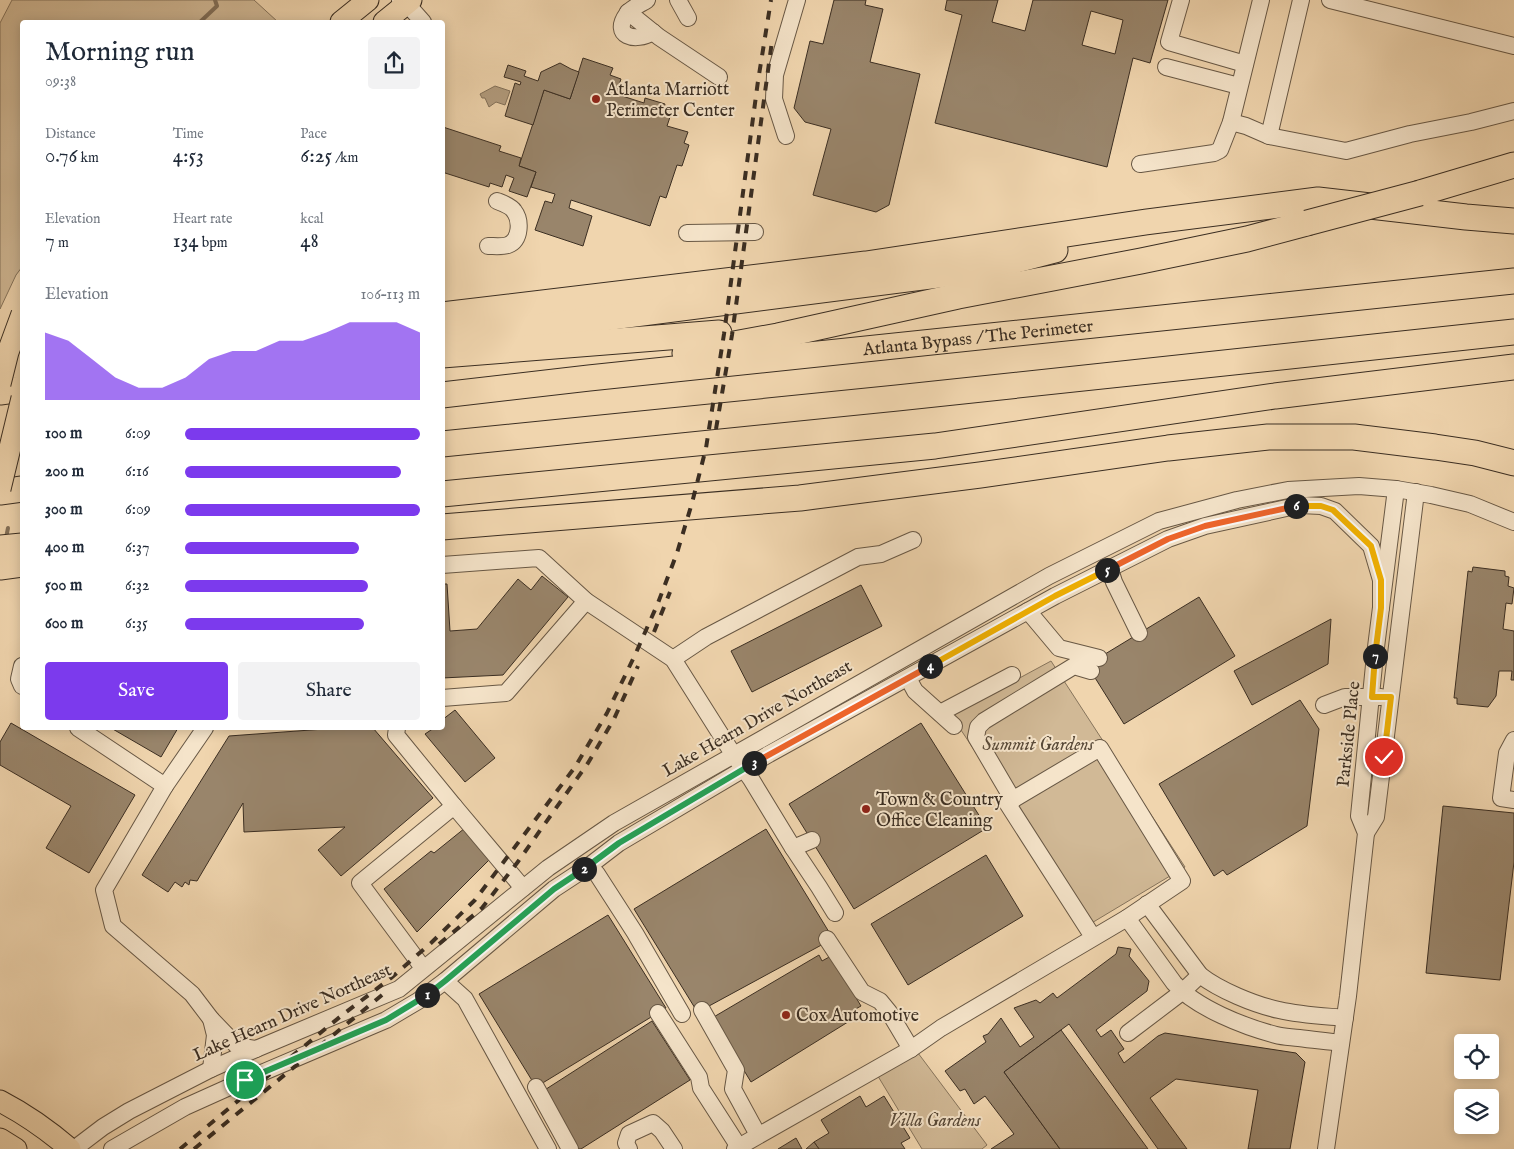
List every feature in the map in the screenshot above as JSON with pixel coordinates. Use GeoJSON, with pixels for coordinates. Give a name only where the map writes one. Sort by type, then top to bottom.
{"type":"FeatureCollection","features":[{"type":"Feature","properties":{"kind":"highway"},"geometry":{"type":"LineString","coordinates":[[589,378],[622,364],[778,336],[958,296],[1227,243],[1420,193],[1514,166]]}},
{"type":"Feature","properties":{"kind":"highway"},"geometry":{"type":"LineString","coordinates":[[445,316],[866,264],[1146,222],[1318,200],[1514,221]]}},
{"type":"Feature","properties":{"kind":"highway"},"geometry":{"type":"LineString","coordinates":[[445,339],[977,270],[1087,242],[1146,222]]}},
{"type":"Feature","properties":{"kind":"highway","name":"Atlanta Bypass / The Perimeter"},"geometry":{"type":"LineString","coordinates":[[445,395],[1514,281]]}},
{"type":"Feature","properties":{"kind":"highway"},"geometry":{"type":"LineString","coordinates":[[445,355],[836,324]]}},
{"type":"Feature","properties":{"kind":"highway"},"geometry":{"type":"LineString","coordinates":[[445,444],[907,397],[1514,332]]}},
{"type":"Feature","properties":{"kind":"highway"},"geometry":{"type":"LineString","coordinates":[[0,366],[20,364]]}},
{"type":"Feature","properties":{"kind":"highway"},"geometry":{"type":"LineString","coordinates":[[445,494],[935,446],[1276,396],[1514,367]]}},
{"type":"Feature","properties":{"kind":"highway"},"geometry":{"type":"LineString","coordinates":[[0,392],[20,389]]}},
{"type":"Feature","properties":{"kind":"highway"},"geometry":{"type":"LineString","coordinates":[[445,527],[800,498],[1168,448],[1268,437],[1354,437],[1474,453],[1514,463]]}},
{"type":"Feature","properties":{"kind":"highway"},"geometry":{"type":"LineString","coordinates":[[0,446],[20,443]]}},
{"type":"Feature","properties":{"kind":"highway"},"geometry":{"type":"LineString","coordinates":[[445,510],[980,475]]}},
{"type":"Feature","properties":{"kind":"highway"},"geometry":{"type":"LineString","coordinates":[[0,490],[20,489]]}},
{"type":"Feature","properties":{"kind":"highway"},"geometry":{"type":"LineString","coordinates":[[0,548],[20,546]]}},
{"type":"Feature","properties":{"kind":"highway"},"geometry":{"type":"LineString","coordinates":[[0,567],[20,564]]}},
{"type":"Feature","properties":{"kind":"main road"},"geometry":{"type":"LineString","coordinates":[[343,20],[368,0]]}},
{"type":"Feature","properties":{"kind":"main road"},"geometry":{"type":"LineString","coordinates":[[386,20],[406,1]]}},
{"type":"Feature","properties":{"kind":"main road"},"geometry":{"type":"LineString","coordinates":[[0,384],[8,352],[20,319]]}},
{"type":"Feature","properties":{"kind":"main road"},"geometry":{"type":"LineString","coordinates":[[0,490],[20,406]]}},
{"type":"Feature","properties":{"kind":"main road"},"geometry":{"type":"LineString","coordinates":[[0,1101],[49,1131],[70,1149]]}},
{"type":"Feature","properties":{"kind":"main road"},"geometry":{"type":"LineString","coordinates":[[0,1139],[16,1149]]}},
{"type":"Feature","properties":{"kind":"street"},"geometry":{"type":"LineString","coordinates":[[647,0],[628,12],[653,32],[719,77]]}},
{"type":"Feature","properties":{"kind":"street"},"geometry":{"type":"LineString","coordinates":[[678,0],[688,18]]}},
{"type":"Feature","properties":{"kind":"street"},"geometry":{"type":"LineString","coordinates":[[786,136],[774,99],[775,75],[797,0]]}},
{"type":"Feature","properties":{"kind":"street"},"geometry":{"type":"LineString","coordinates":[[1181,0],[1169,42],[1245,64]]}},
{"type":"Feature","properties":{"kind":"street"},"geometry":{"type":"LineString","coordinates":[[1140,164],[1214,153],[1220,150],[1231,122],[1261,0]]}},
{"type":"Feature","properties":{"kind":"street"},"geometry":{"type":"LineString","coordinates":[[1269,136],[1301,0]]}},
{"type":"Feature","properties":{"kind":"street"},"geometry":{"type":"LineString","coordinates":[[1330,0],[1514,46]]}},
{"type":"Feature","properties":{"kind":"street"},"geometry":{"type":"LineString","coordinates":[[406,1],[421,20]]}},
{"type":"Feature","properties":{"kind":"street"},"geometry":{"type":"LineString","coordinates":[[1166,67],[1240,86]]}},
{"type":"Feature","properties":{"kind":"street"},"geometry":{"type":"LineString","coordinates":[[1231,122],[1269,136],[1346,151],[1410,134],[1514,111]]}},
{"type":"Feature","properties":{"kind":"street"},"geometry":{"type":"LineString","coordinates":[[488,246],[508,245],[515,239],[519,229],[518,219],[513,209],[497,201]]}},
{"type":"Feature","properties":{"kind":"street"},"geometry":{"type":"LineString","coordinates":[[687,233],[756,232]]}},
{"type":"Feature","properties":{"kind":"street","name":"Lake Hearn Drive Northeast"},"geometry":{"type":"LineString","coordinates":[[74,1149],[103,1127],[129,1111],[211,1069],[399,989],[548,868],[614,823],[1049,576],[1159,521],[1237,500],[1288,490],[1359,486],[1416,492],[1470,504],[1514,522]]}},
{"type":"Feature","properties":{"kind":"street","name":"Parkside Place"},"geometry":{"type":"LineString","coordinates":[[1366,833],[1359,816],[1381,608],[1396,489]]}},
{"type":"Feature","properties":{"kind":"street","name":"Parkside Place"},"geometry":{"type":"LineString","coordinates":[[1326,1149],[1345,1018],[1366,833],[1376,817],[1416,492]]}},
{"type":"Feature","properties":{"kind":"street"},"geometry":{"type":"LineString","coordinates":[[112,1149],[185,1107],[386,1020],[418,1001],[445,981],[554,889],[619,843],[744,768],[1028,611],[1168,539],[1205,526],[1300,505],[1321,506],[1333,510],[1371,546],[1381,580],[1381,608]]}},
{"type":"Feature","properties":{"kind":"street"},"geometry":{"type":"LineString","coordinates":[[674,659],[706,637],[858,557],[881,554],[913,540]]}},
{"type":"Feature","properties":{"kind":"street"},"geometry":{"type":"LineString","coordinates":[[445,565],[539,558],[586,601],[674,659],[834,913]]}},
{"type":"Feature","properties":{"kind":"street"},"geometry":{"type":"LineString","coordinates":[[1110,569],[1114,582],[1139,633]]}},
{"type":"Feature","properties":{"kind":"street"},"geometry":{"type":"LineString","coordinates":[[445,698],[506,693],[586,601]]}},
{"type":"Feature","properties":{"kind":"street"},"geometry":{"type":"LineString","coordinates":[[1013,800],[976,737],[978,727],[984,720],[1074,666],[1095,664],[1059,648],[1028,611]]}},
{"type":"Feature","properties":{"kind":"street"},"geometry":{"type":"LineString","coordinates":[[940,713],[1012,676]]}},
{"type":"Feature","properties":{"kind":"street"},"geometry":{"type":"LineString","coordinates":[[908,678],[915,691],[954,726]]}},
{"type":"Feature","properties":{"kind":"street"},"geometry":{"type":"LineString","coordinates":[[1324,705],[1345,696],[1391,697]]}},
{"type":"Feature","properties":{"kind":"street"},"geometry":{"type":"LineString","coordinates":[[81,730],[165,786]]}},
{"type":"Feature","properties":{"kind":"street"},"geometry":{"type":"LineString","coordinates":[[204,730],[165,786],[104,890],[113,926],[192,994],[211,1020],[238,1046],[256,1049]]}},
{"type":"Feature","properties":{"kind":"street"},"geometry":{"type":"LineString","coordinates":[[397,730],[396,735],[523,888]]}},
{"type":"Feature","properties":{"kind":"street"},"geometry":{"type":"LineString","coordinates":[[1514,740],[1507,753],[1501,798],[1514,800]]}},
{"type":"Feature","properties":{"kind":"street"},"geometry":{"type":"LineString","coordinates":[[658,1013],[699,1077],[701,1088],[737,1148],[911,1049],[941,1028],[1127,918],[1182,881],[1100,748],[1007,803],[1093,937]]}},
{"type":"Feature","properties":{"kind":"street"},"geometry":{"type":"LineString","coordinates":[[423,968],[360,883],[454,806]]}},
{"type":"Feature","properties":{"kind":"street"},"geometry":{"type":"LineString","coordinates":[[793,848],[812,840]]}},
{"type":"Feature","properties":{"kind":"street"},"geometry":{"type":"LineString","coordinates":[[589,866],[597,874],[635,933],[682,1014]]}},
{"type":"Feature","properties":{"kind":"street"},"geometry":{"type":"LineString","coordinates":[[809,901],[819,887]]}},
{"type":"Feature","properties":{"kind":"street"},"geometry":{"type":"LineString","coordinates":[[1147,904],[1200,975],[1212,984],[1243,998],[1278,1010],[1345,1018]]}},
{"type":"Feature","properties":{"kind":"street"},"geometry":{"type":"LineString","coordinates":[[1127,918],[1182,992],[1217,1012],[1278,1036],[1341,1043]]}},
{"type":"Feature","properties":{"kind":"street"},"geometry":{"type":"LineString","coordinates":[[828,939],[862,992],[880,1001],[889,1012],[911,1049]]}},
{"type":"Feature","properties":{"kind":"street"},"geometry":{"type":"LineString","coordinates":[[1128,1033],[1182,992],[1200,975]]}},
{"type":"Feature","properties":{"kind":"street"},"geometry":{"type":"LineString","coordinates":[[445,981],[465,999],[548,1149]]}},
{"type":"Feature","properties":{"kind":"street"},"geometry":{"type":"LineString","coordinates":[[702,1010],[736,1070],[734,1089],[758,1135]]}},
{"type":"Feature","properties":{"kind":"street"},"geometry":{"type":"LineString","coordinates":[[211,1020],[215,1035],[211,1069]]}},
{"type":"Feature","properties":{"kind":"street"},"geometry":{"type":"LineString","coordinates":[[536,1087],[570,1149]]}},
{"type":"Feature","properties":{"kind":"street","name":"Parkside Place"},"geometry":{"type":"LineString","coordinates":[[1331,1120],[1332,1149]]}},
{"type":"Feature","properties":{"kind":"street"},"geometry":{"type":"LineString","coordinates":[[629,1149],[626,1143],[629,1134],[653,1124],[662,1131],[674,1149]]}},
{"type":"Feature","properties":{"kind":"green space"},"geometry":{"type":"Polygon","coordinates":[[[12,0],[254,0],[276,20],[20,20],[20,270],[0,309],[0,23],[12,0]]]}},
{"type":"Feature","properties":{"kind":"green space","name":"Summit Gardens"},"geometry":{"type":"Polygon","coordinates":[[[1051,661],[1185,867],[1090,924],[951,715],[1051,661]]]}},
{"type":"Feature","properties":{"kind":"green space","name":"Villa Gardens"},"geometry":{"type":"Polygon","coordinates":[[[912,1045],[987,1145],[982,1149],[922,1149],[873,1068],[912,1045]]]}},
{"type":"Feature","properties":{"kind":"shaded area"},"geometry":{"type":"Polygon","coordinates":[[[495,86],[510,91],[505,105],[496,102],[489,107],[485,98],[482,98],[480,94],[495,86]]]}},
{"type":"Feature","properties":{"kind":"building"},"geometry":{"type":"Polygon","coordinates":[[[834,0],[866,0],[865,5],[883,9],[870,62],[920,74],[889,205],[876,212],[813,195],[831,129],[805,122],[794,108],[810,41],[823,44],[834,0]]]}},
{"type":"Feature","properties":{"kind":"building"},"geometry":{"type":"Polygon","coordinates":[[[947,0],[998,0],[992,22],[1025,31],[1033,0],[1168,0],[1150,63],[1133,58],[1107,167],[935,123],[962,15],[945,10],[947,0]],[[1091,11],[1082,45],[1115,54],[1123,20],[1091,11]]]}},
{"type":"Feature","properties":{"kind":"building"},"geometry":{"type":"Polygon","coordinates":[[[583,58],[613,68],[610,75],[621,79],[616,94],[644,103],[645,98],[665,104],[664,108],[672,111],[667,126],[688,132],[684,143],[689,145],[682,166],[677,165],[666,198],[660,196],[650,226],[571,200],[569,208],[592,216],[583,246],[535,230],[545,201],[552,203],[555,194],[531,187],[536,172],[519,166],[544,90],[570,99],[583,58]]]}},
{"type":"Feature","properties":{"kind":"building"},"geometry":{"type":"Polygon","coordinates":[[[560,63],[579,72],[570,99],[544,90],[533,125],[505,116],[515,83],[520,85],[521,82],[504,77],[508,65],[526,71],[524,76],[538,81],[541,72],[560,63]]]}},
{"type":"Feature","properties":{"kind":"building"},"geometry":{"type":"Polygon","coordinates":[[[445,128],[501,146],[499,151],[521,158],[519,166],[536,172],[527,197],[509,191],[514,178],[506,175],[502,187],[490,183],[489,187],[445,173],[445,128]]]}},
{"type":"Feature","properties":{"kind":"building"},"geometry":{"type":"Polygon","coordinates":[[[1473,567],[1505,571],[1505,576],[1509,577],[1508,586],[1514,588],[1512,604],[1506,603],[1503,629],[1514,631],[1514,680],[1511,680],[1512,671],[1499,671],[1496,696],[1488,707],[1457,704],[1457,698],[1454,698],[1468,571],[1472,572],[1473,567]]]}},
{"type":"Feature","properties":{"kind":"building"},"geometry":{"type":"Polygon","coordinates":[[[542,576],[568,597],[503,675],[445,678],[445,584],[447,584],[450,631],[477,629],[518,579],[531,590],[542,576]]]}},
{"type":"Feature","properties":{"kind":"building"},"geometry":{"type":"Polygon","coordinates":[[[861,585],[882,626],[752,692],[731,651],[861,585]]]}},
{"type":"Feature","properties":{"kind":"building"},"geometry":{"type":"Polygon","coordinates":[[[1199,597],[1235,656],[1124,724],[1087,665],[1199,597]]]}},
{"type":"Feature","properties":{"kind":"building"},"geometry":{"type":"Polygon","coordinates":[[[1331,619],[1328,664],[1252,705],[1234,671],[1331,619]]]}},
{"type":"Feature","properties":{"kind":"building"},"geometry":{"type":"Polygon","coordinates":[[[1300,700],[1319,729],[1307,826],[1227,875],[1223,870],[1214,876],[1159,784],[1300,700]]]}},
{"type":"Feature","properties":{"kind":"building"},"geometry":{"type":"Polygon","coordinates":[[[455,710],[495,758],[465,782],[425,734],[431,730],[445,730],[445,718],[455,710]]]}},
{"type":"Feature","properties":{"kind":"building"},"geometry":{"type":"Polygon","coordinates":[[[11,723],[20,730],[23,730],[135,795],[89,873],[46,848],[71,806],[0,765],[0,742],[11,723]]]}},
{"type":"Feature","properties":{"kind":"building"},"geometry":{"type":"Polygon","coordinates":[[[921,723],[987,828],[854,909],[789,804],[921,723]]]}},
{"type":"Feature","properties":{"kind":"building"},"geometry":{"type":"Polygon","coordinates":[[[114,730],[177,730],[161,757],[114,730]]]}},
{"type":"Feature","properties":{"kind":"building"},"geometry":{"type":"Polygon","coordinates":[[[311,730],[375,730],[433,798],[341,876],[318,850],[345,827],[244,832],[243,803],[197,881],[190,880],[189,885],[185,882],[182,887],[175,882],[168,892],[142,875],[229,736],[311,730]]]}},
{"type":"Feature","properties":{"kind":"building"},"geometry":{"type":"Polygon","coordinates":[[[1443,806],[1514,813],[1514,862],[1500,980],[1426,973],[1443,806]]]}},
{"type":"Feature","properties":{"kind":"building"},"geometry":{"type":"Polygon","coordinates":[[[465,828],[491,858],[417,932],[384,889],[431,851],[434,853],[465,828]]]}},
{"type":"Feature","properties":{"kind":"building"},"geometry":{"type":"Polygon","coordinates":[[[766,829],[829,932],[827,942],[698,1013],[634,909],[766,829]]]}},
{"type":"Feature","properties":{"kind":"building"},"geometry":{"type":"Polygon","coordinates":[[[986,855],[1023,916],[908,985],[871,924],[986,855]]]}},
{"type":"Feature","properties":{"kind":"building"},"geometry":{"type":"Polygon","coordinates":[[[608,915],[666,1008],[536,1087],[479,994],[608,915]]]}},
{"type":"Feature","properties":{"kind":"building"},"geometry":{"type":"Polygon","coordinates":[[[1118,947],[1131,949],[1129,956],[1149,981],[1147,991],[1096,1030],[1101,1037],[1111,1030],[1124,1049],[1118,1053],[1124,1063],[1158,1036],[1165,1033],[1296,1053],[1305,1062],[1290,1149],[1248,1149],[1258,1090],[1176,1079],[1150,1098],[1187,1149],[1158,1149],[1069,1024],[1004,1072],[1060,1149],[991,1149],[1014,1134],[985,1096],[974,1104],[965,1089],[960,1091],[945,1071],[986,1042],[983,1036],[988,1034],[1001,1018],[1020,1047],[1034,1037],[1014,1008],[1036,1000],[1040,1003],[1053,993],[1057,998],[1116,954],[1118,947]]]}},
{"type":"Feature","properties":{"kind":"building"},"geometry":{"type":"Polygon","coordinates":[[[819,955],[822,961],[831,956],[861,1006],[852,1011],[856,1017],[751,1082],[712,1018],[819,955]]]}},
{"type":"Feature","properties":{"kind":"building"},"geometry":{"type":"Polygon","coordinates":[[[652,1021],[690,1080],[581,1149],[576,1149],[540,1093],[652,1021]]]}},
{"type":"Feature","properties":{"kind":"building"},"geometry":{"type":"Polygon","coordinates":[[[1061,1030],[1148,1149],[1060,1149],[1004,1072],[1061,1030]]]}},
{"type":"Feature","properties":{"kind":"building"},"geometry":{"type":"Polygon","coordinates":[[[860,1096],[866,1107],[884,1096],[910,1138],[901,1143],[905,1149],[819,1149],[814,1142],[829,1133],[821,1120],[860,1096]]]}},
{"type":"Feature","properties":{"kind":"building"},"geometry":{"type":"Polygon","coordinates":[[[796,1138],[802,1149],[778,1149],[796,1138]]]}},
{"type":"Feature","properties":{"kind":"building"},"geometry":{"type":"Polygon","coordinates":[[[814,1142],[819,1149],[806,1149],[814,1142]]]}},
{"type":"Feature","properties":{"kind":"waterway"},"geometry":{"type":"LineString","coordinates":[[202,20],[217,6],[215,0]]}},
{"type":"Feature","properties":{"kind":"waterway"},"geometry":{"type":"LineString","coordinates":[[6,538],[8,528]]}},
{"type":"Feature","properties":{"kind":"railway"},"geometry":{"type":"LineString","coordinates":[[180,1149],[341,1016],[391,978],[431,943],[475,900],[575,767],[607,713],[658,603],[677,553],[706,448],[771,0]]}},
{"type":"Feature","properties":{"kind":"railway"},"geometry":{"type":"LineString","coordinates":[[716,429],[732,335],[772,41]]}},
{"type":"Feature","properties":{"kind":"railway"},"geometry":{"type":"LineString","coordinates":[[654,632],[670,592]]}},
{"type":"Feature","properties":{"kind":"railway"},"geometry":{"type":"LineString","coordinates":[[439,944],[482,908],[517,863],[588,763],[614,719],[638,666]]}},
{"type":"Feature","properties":{"kind":"railway"},"geometry":{"type":"LineString","coordinates":[[194,1149],[387,991]]}},
{"type":"Feature","properties":{"kind":"place","name":"Atlanta Marriott Perimeter Center"},"geometry":{"type":"Point","coordinates":[596,99]}},
{"type":"Feature","properties":{"kind":"place","name":"Town & Country Office Cleaning"},"geometry":{"type":"Point","coordinates":[866,809]}},
{"type":"Feature","properties":{"kind":"place","name":"Cox Automotive"},"geometry":{"type":"Point","coordinates":[786,1015]}},
{"type":"Feature","properties":{"kind":"route"},"geometry":{"type":"LineString","coordinates":[[245,1080],[386,1020],[418,1001],[445,981],[554,889],[619,843],[744,768],[1055,596],[1168,539],[1205,526],[1300,505],[1321,506],[1335,512],[1371,546],[1381,580],[1381,608],[1372,697],[1391,697],[1384,757]]}}]}
